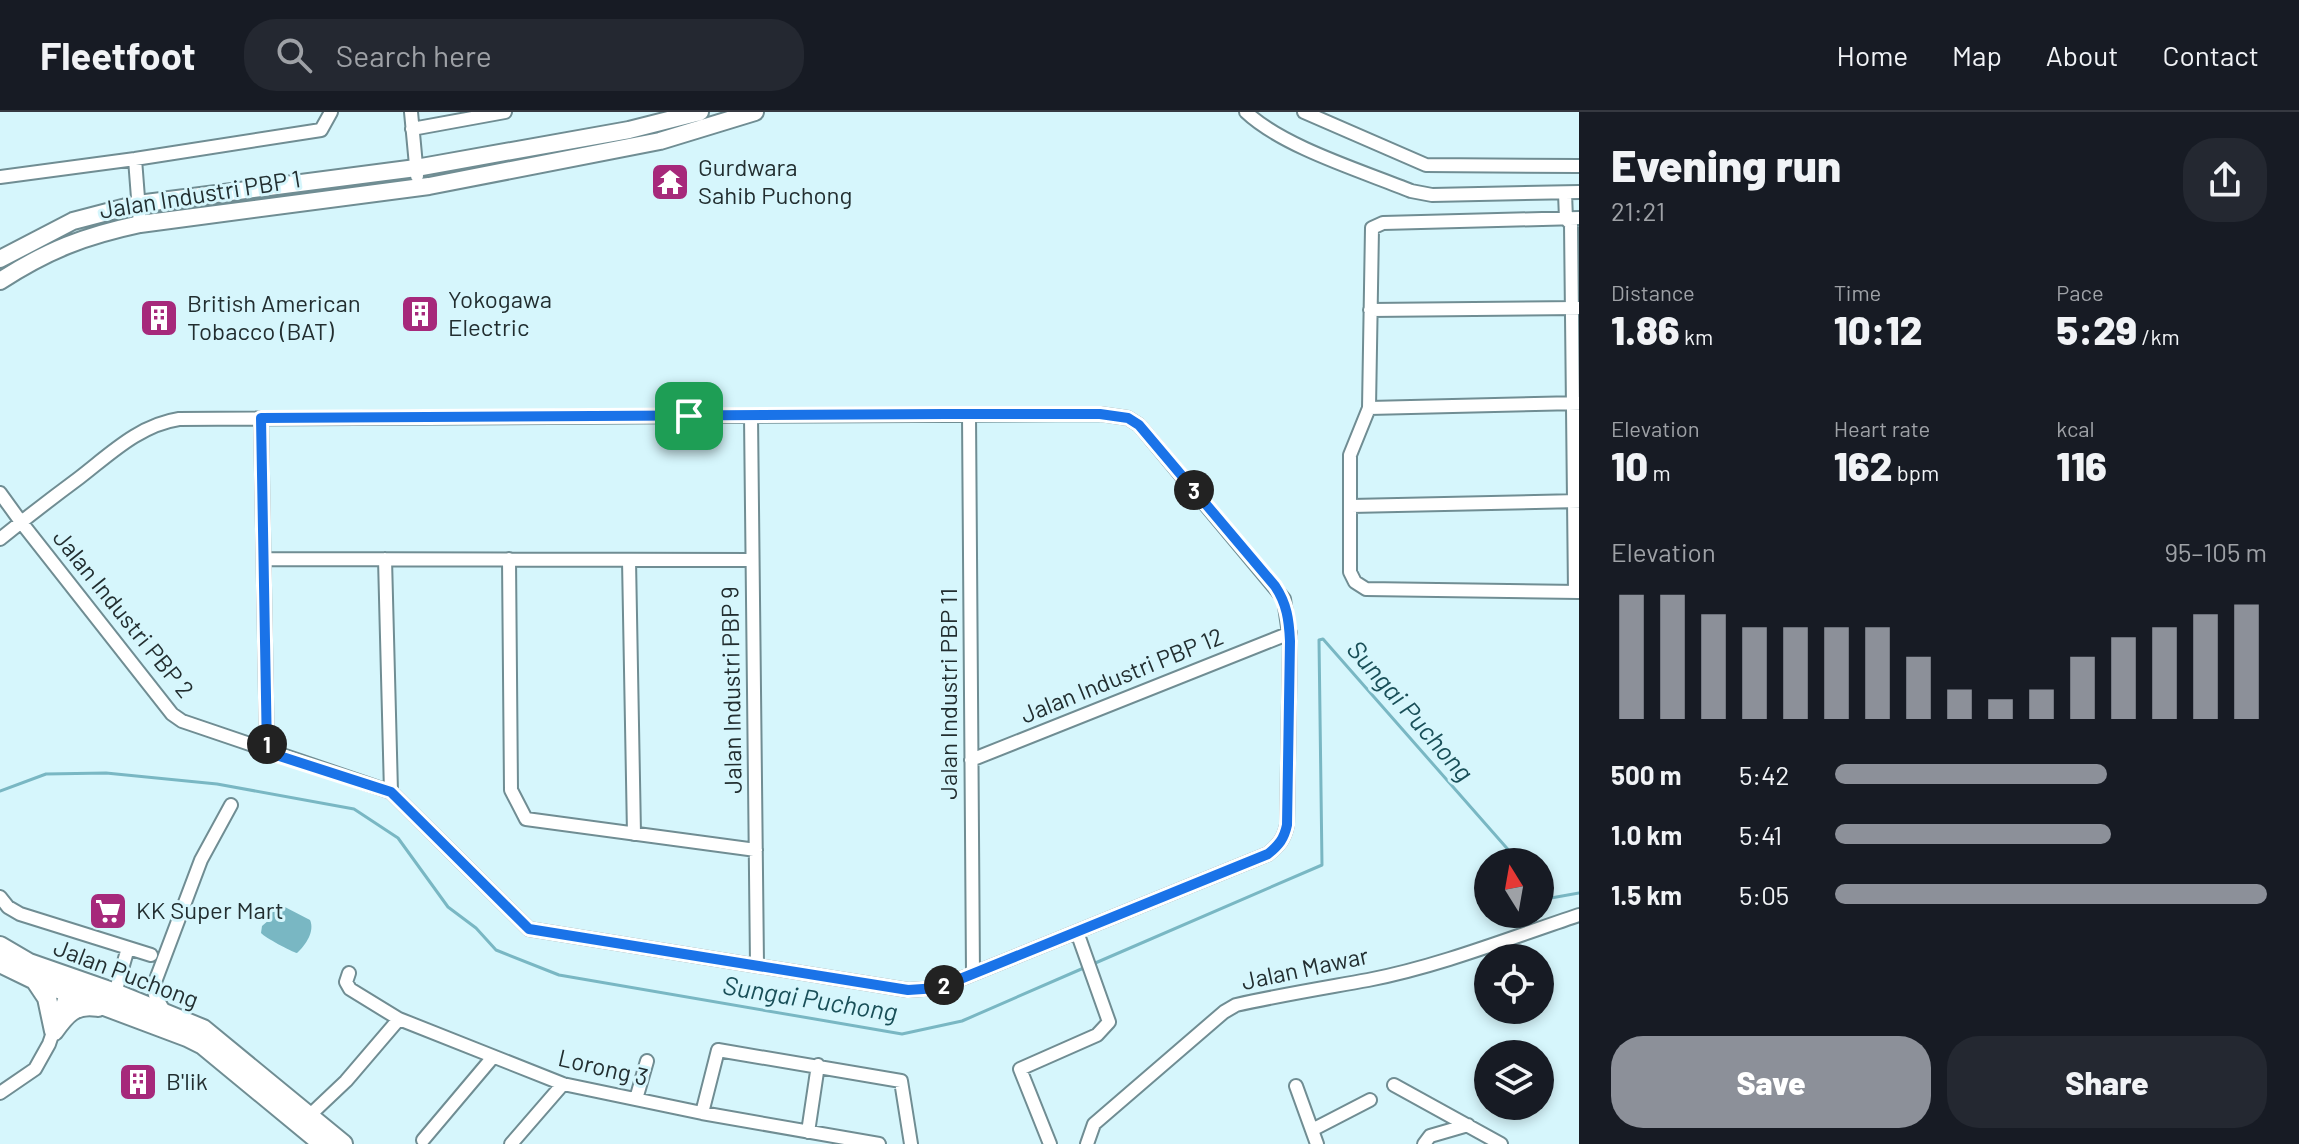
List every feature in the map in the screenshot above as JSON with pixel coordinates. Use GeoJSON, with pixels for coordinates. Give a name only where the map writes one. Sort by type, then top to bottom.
{"type":"FeatureCollection","features":[{"type":"Feature","properties":{"kind":"main road","name":"Jalan Industri PBP 1"},"geometry":{"type":"LineString","coordinates":[[0,259],[73,221],[138,204],[414,149],[615,133],[700,112]]}},
{"type":"Feature","properties":{"kind":"main road","name":"Jalan Industri PBP 1"},"geometry":{"type":"LineString","coordinates":[[0,281],[35,259],[71,242],[140,224],[418,188],[660,141],[755,112]]}},
{"type":"Feature","properties":{"kind":"main road","name":"Jalan Puchong"},"geometry":{"type":"LineString","coordinates":[[0,946],[69,984],[164,1011],[203,1029],[343,1144]]}},
{"type":"Feature","properties":{"kind":"main road","name":"Jalan Puchong"},"geometry":{"type":"LineString","coordinates":[[0,963],[35,980],[69,984]]}},
{"type":"Feature","properties":{"kind":"main road"},"geometry":{"type":"LineString","coordinates":[[35,980],[47,998],[54,1031]]}},
{"type":"Feature","properties":{"kind":"main road","name":"Jalan Puchong"},"geometry":{"type":"LineString","coordinates":[[119,1000],[203,1045],[323,1144]]}},
{"type":"Feature","properties":{"kind":"main road"},"geometry":{"type":"LineString","coordinates":[[54,1031],[67,1013],[78,1007],[119,1000]]}},
{"type":"Feature","properties":{"kind":"street"},"geometry":{"type":"LineString","coordinates":[[0,177],[321,130],[331,112]]}},
{"type":"Feature","properties":{"kind":"street"},"geometry":{"type":"LineString","coordinates":[[411,112],[418,188]]}},
{"type":"Feature","properties":{"kind":"street"},"geometry":{"type":"LineString","coordinates":[[414,149],[505,112]]}},
{"type":"Feature","properties":{"kind":"street"},"geometry":{"type":"LineString","coordinates":[[1246,112],[1258,124],[1288,140],[1411,191],[1432,195],[1574,193],[1577,592],[1366,589],[1355,582],[1350,572],[1350,455],[1369,408],[1371,232],[1379,223],[1573,220]]}},
{"type":"Feature","properties":{"kind":"street"},"geometry":{"type":"LineString","coordinates":[[1304,112],[1426,165],[1579,166]]}},
{"type":"Feature","properties":{"kind":"street"},"geometry":{"type":"LineString","coordinates":[[135,159],[140,224]]}},
{"type":"Feature","properties":{"kind":"street"},"geometry":{"type":"LineString","coordinates":[[1370,310],[1575,308]]}},
{"type":"Feature","properties":{"kind":"street"},"geometry":{"type":"LineString","coordinates":[[1369,408],[1576,404]]}},
{"type":"Feature","properties":{"kind":"street","name":"Jalan Industri PBP 2"},"geometry":{"type":"LineString","coordinates":[[0,493],[21,522],[172,714],[182,721],[267,752],[391,792],[529,929],[908,990],[938,988],[1268,854],[1285,837],[1290,633],[1284,599],[1139,425],[1128,418],[1100,414],[969,414],[179,419],[144,430],[21,522],[0,539]]}},
{"type":"Feature","properties":{"kind":"street","name":"Jalan Industri PBP 11"},"geometry":{"type":"LineString","coordinates":[[969,414],[973,974]]}},
{"type":"Feature","properties":{"kind":"street","name":"Jalan Industri PBP 9"},"geometry":{"type":"LineString","coordinates":[[751,416],[757,964]]}},
{"type":"Feature","properties":{"kind":"street"},"geometry":{"type":"LineString","coordinates":[[261,418],[267,752]]}},
{"type":"Feature","properties":{"kind":"street"},"geometry":{"type":"LineString","coordinates":[[1351,506],[1577,502]]}},
{"type":"Feature","properties":{"kind":"street"},"geometry":{"type":"LineString","coordinates":[[264,559],[752,560]]}},
{"type":"Feature","properties":{"kind":"street"},"geometry":{"type":"LineString","coordinates":[[385,559],[391,792]]}},
{"type":"Feature","properties":{"kind":"street"},"geometry":{"type":"LineString","coordinates":[[509,559],[511,790],[526,819],[756,850]]}},
{"type":"Feature","properties":{"kind":"street"},"geometry":{"type":"LineString","coordinates":[[629,560],[634,834]]}},
{"type":"Feature","properties":{"kind":"street","name":"Jalan Industri PBP 12"},"geometry":{"type":"LineString","coordinates":[[971,760],[1290,633]]}},
{"type":"Feature","properties":{"kind":"street"},"geometry":{"type":"LineString","coordinates":[[164,1011],[155,995],[155,982],[201,860],[231,805]]}},
{"type":"Feature","properties":{"kind":"street"},"geometry":{"type":"LineString","coordinates":[[0,897],[8,907],[20,914],[151,955]]}},
{"type":"Feature","properties":{"kind":"street","name":"Jalan Mawar"},"geometry":{"type":"LineString","coordinates":[[1087,1144],[1094,1124],[1236,1005],[1369,980],[1419,967],[1579,915]]}},
{"type":"Feature","properties":{"kind":"street"},"geometry":{"type":"LineString","coordinates":[[1050,1144],[1020,1069],[1097,1035],[1109,1022],[1077,932]]}},
{"type":"Feature","properties":{"kind":"street"},"geometry":{"type":"LineString","coordinates":[[128,948],[119,1000],[142,992],[155,982]]}},
{"type":"Feature","properties":{"kind":"street","name":"Lorong 3"},"geometry":{"type":"LineString","coordinates":[[349,973],[346,982],[350,989],[399,1019],[563,1084],[840,1141],[879,1144]]}},
{"type":"Feature","properties":{"kind":"street"},"geometry":{"type":"LineString","coordinates":[[0,1093],[35,1069],[54,1031],[69,984]]}},
{"type":"Feature","properties":{"kind":"street"},"geometry":{"type":"LineString","coordinates":[[309,1116],[346,1081],[399,1019]]}},
{"type":"Feature","properties":{"kind":"street"},"geometry":{"type":"LineString","coordinates":[[702,1113],[718,1050],[901,1081],[911,1144]]}},
{"type":"Feature","properties":{"kind":"street"},"geometry":{"type":"LineString","coordinates":[[423,1140],[493,1057]]}},
{"type":"Feature","properties":{"kind":"street"},"geometry":{"type":"LineString","coordinates":[[636,1099],[647,1061]]}},
{"type":"Feature","properties":{"kind":"street"},"geometry":{"type":"LineString","coordinates":[[808,1132],[818,1065]]}},
{"type":"Feature","properties":{"kind":"street"},"geometry":{"type":"LineString","coordinates":[[511,1144],[563,1084]]}},
{"type":"Feature","properties":{"kind":"street"},"geometry":{"type":"LineString","coordinates":[[1394,1085],[1501,1144]]}},
{"type":"Feature","properties":{"kind":"street"},"geometry":{"type":"LineString","coordinates":[[1296,1086],[1317,1144]]}},
{"type":"Feature","properties":{"kind":"street"},"geometry":{"type":"LineString","coordinates":[[1312,1130],[1370,1100]]}},
{"type":"Feature","properties":{"kind":"street"},"geometry":{"type":"LineString","coordinates":[[1424,1144],[1430,1136],[1468,1125]]}},
{"type":"Feature","properties":{"kind":"water"},"geometry":{"type":"Polygon","coordinates":[[[281,905],[310,920],[309,938],[297,953],[261,933],[262,926],[269,920],[269,913],[277,911],[281,905]]]}},
{"type":"Feature","properties":{"kind":"waterway","name":"Sungai Puchong"},"geometry":{"type":"LineString","coordinates":[[1093,964],[1322,865],[1319,640],[1323,639],[1507,848]]}},
{"type":"Feature","properties":{"kind":"waterway","name":"Sungai Puchong"},"geometry":{"type":"LineString","coordinates":[[0,791],[46,774],[106,773],[217,784],[354,809],[398,838],[448,907],[476,928],[496,950],[559,975],[902,1034],[962,1021],[1086,967]]}},
{"type":"Feature","properties":{"kind":"waterway","name":"Sungai Puchong"},"geometry":{"type":"LineString","coordinates":[[1554,897],[1579,893]]}},
{"type":"Feature","properties":{"kind":"place","name":"Gurdwara Sahib Puchong"},"geometry":{"type":"Point","coordinates":[670,182]}},
{"type":"Feature","properties":{"kind":"place","name":"Yokogawa Electric"},"geometry":{"type":"Point","coordinates":[420,314]}},
{"type":"Feature","properties":{"kind":"place","name":"British American Tobacco (BAT)"},"geometry":{"type":"Point","coordinates":[159,318]}},
{"type":"Feature","properties":{"kind":"place","name":"KK Super Mart"},"geometry":{"type":"Point","coordinates":[108,911]}},
{"type":"Feature","properties":{"kind":"place","name":"B'lik"},"geometry":{"type":"Point","coordinates":[138,1082]}},
{"type":"Feature","properties":{"kind":"route"},"geometry":{"type":"LineString","coordinates":[[1100,414],[1128,418],[1139,425],[1284,599],[1290,641],[1285,837],[1268,854],[1077,932],[938,988],[908,990],[529,929],[391,792],[267,752],[261,418],[689,416],[1100,414]]}}]}
